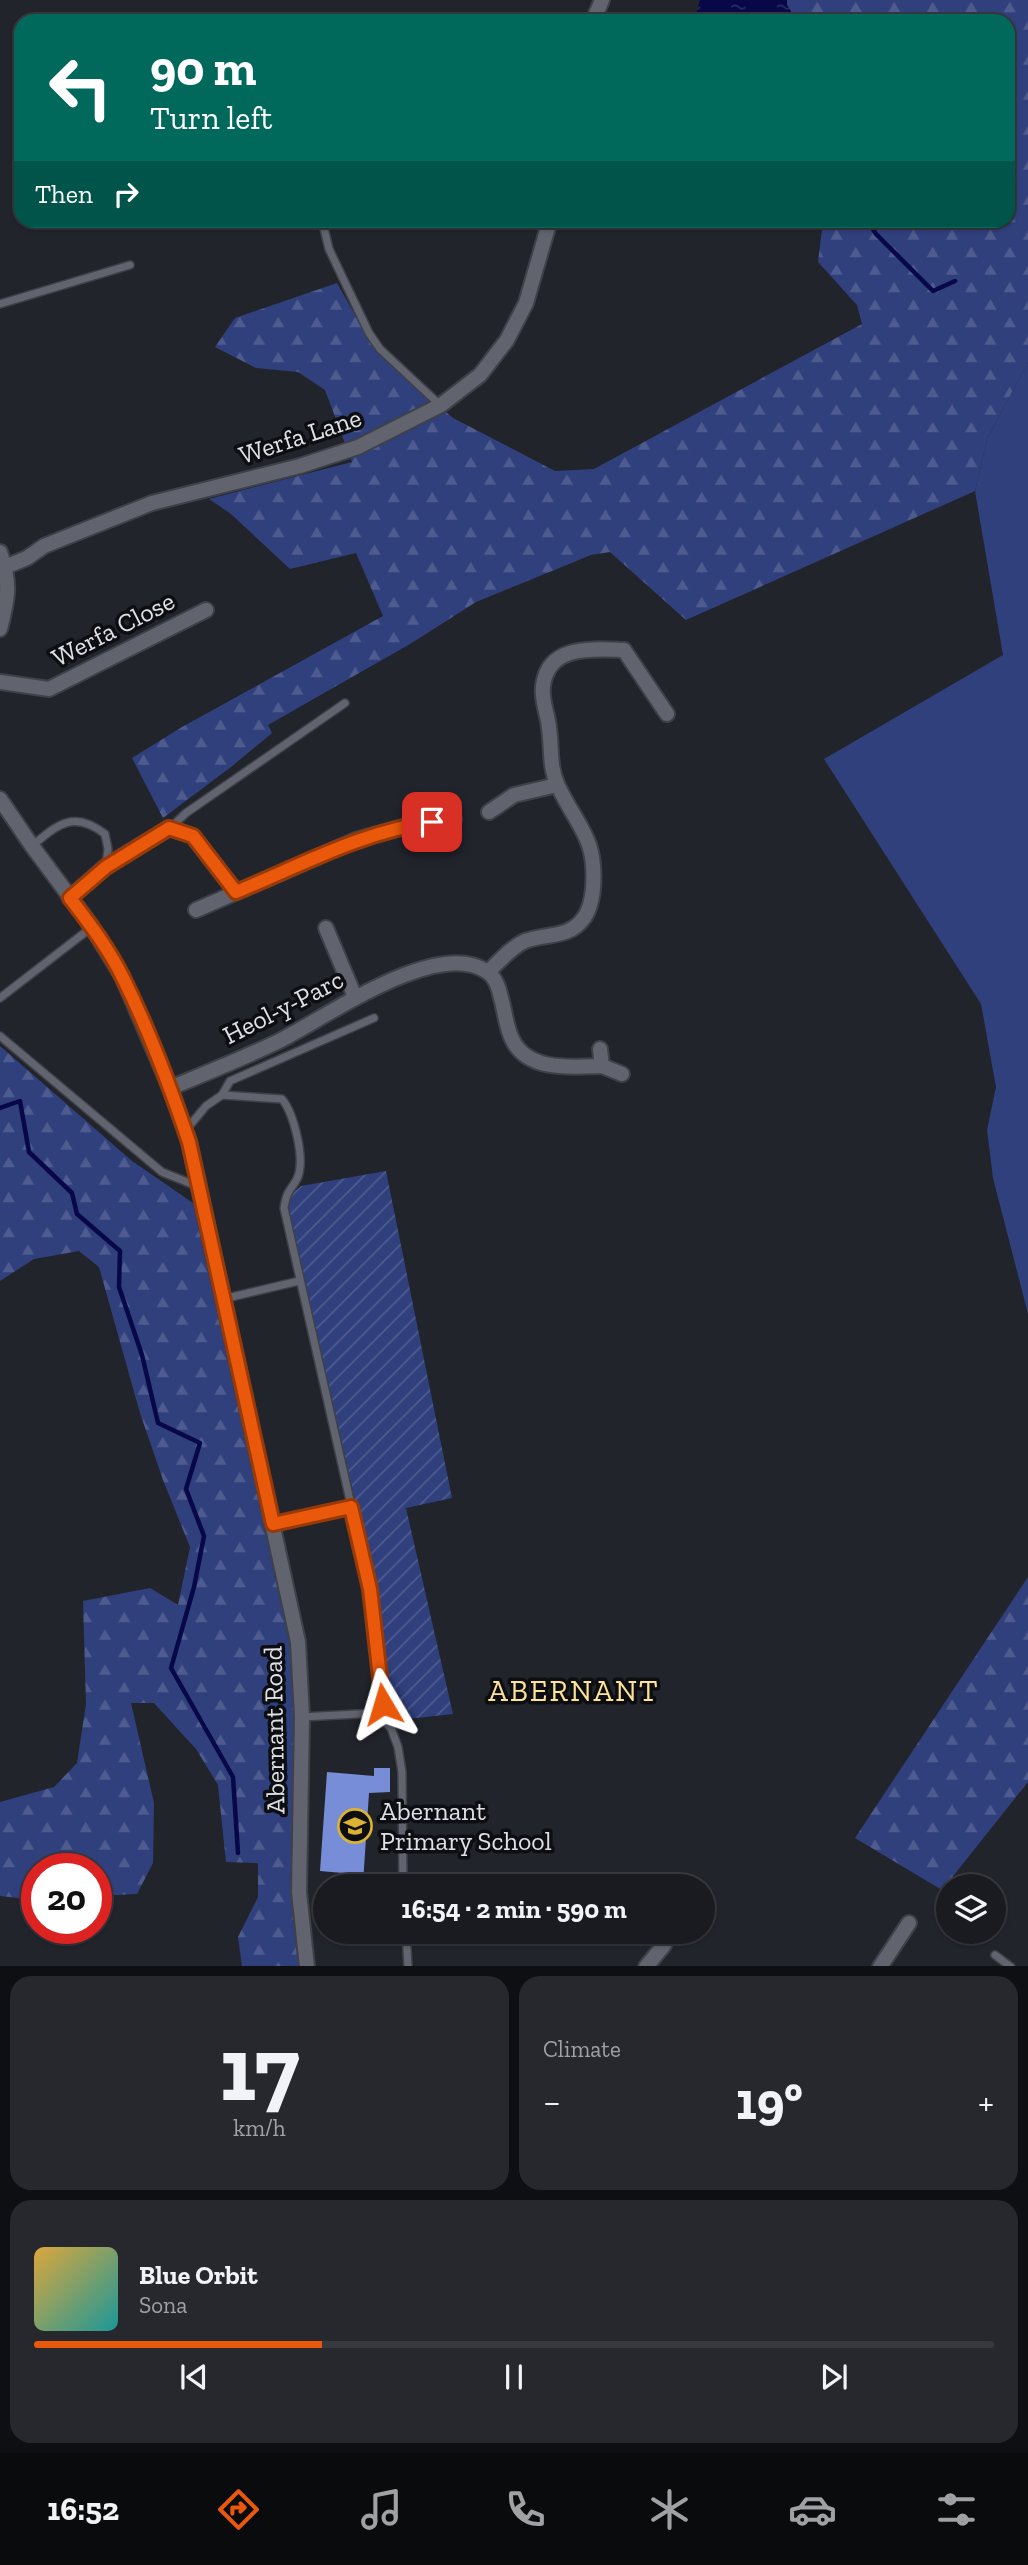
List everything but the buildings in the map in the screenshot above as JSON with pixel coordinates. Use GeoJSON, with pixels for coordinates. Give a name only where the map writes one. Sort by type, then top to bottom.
{"type":"FeatureCollection","features":[{"type":"Feature","properties":{"kind":"street","name":"Werfa Lane"},"geometry":{"type":"LineString","coordinates":[[5,567],[27,558],[44,546],[152,503],[300,466],[358,447],[441,405],[480,374],[507,340],[526,303],[548,228]]}},
{"type":"Feature","properties":{"kind":"street"},"geometry":{"type":"LineString","coordinates":[[0,552],[9,583],[8,600],[0,629]]}},
{"type":"Feature","properties":{"kind":"street","name":"Werfa Close"},"geometry":{"type":"LineString","coordinates":[[0,682],[49,689],[206,610]]}},
{"type":"Feature","properties":{"kind":"street"},"geometry":{"type":"LineString","coordinates":[[622,1074],[602,1066],[564,1067],[538,1062],[519,1051],[511,1037],[498,986],[488,972],[512,949],[527,940],[565,934],[584,919],[592,898],[595,867],[588,838],[558,785],[551,763],[549,727],[543,701],[543,685],[550,665],[568,652],[587,649],[624,650],[667,714]]}},
{"type":"Feature","properties":{"kind":"street"},"geometry":{"type":"LineString","coordinates":[[489,812],[514,795],[558,785]]}},
{"type":"Feature","properties":{"kind":"street","name":"Abernant Road"},"geometry":{"type":"LineString","coordinates":[[0,799],[92,927],[122,976],[185,1130],[298,1642],[302,1717],[299,1892],[307,1966]]}},
{"type":"Feature","properties":{"kind":"street"},"geometry":{"type":"LineString","coordinates":[[195,910],[356,840],[410,825],[454,819]]}},
{"type":"Feature","properties":{"kind":"street"},"geometry":{"type":"LineString","coordinates":[[70,898],[106,867],[169,828],[193,836],[236,892]]}},
{"type":"Feature","properties":{"kind":"street"},"geometry":{"type":"LineString","coordinates":[[326,928],[355,997]]}},
{"type":"Feature","properties":{"kind":"street","name":"Heol-y-Parc"},"geometry":{"type":"LineString","coordinates":[[170,1088],[276,1042],[314,1023],[355,997],[419,970],[448,963],[471,964],[488,972]]}},
{"type":"Feature","properties":{"kind":"street"},"geometry":{"type":"LineString","coordinates":[[600,1049],[602,1066]]}},
{"type":"Feature","properties":{"kind":"street"},"geometry":{"type":"LineString","coordinates":[[880,1966],[909,1923]]}},
{"type":"Feature","properties":{"kind":"street"},"geometry":{"type":"LineString","coordinates":[[646,1966],[664,1945]]}},
{"type":"Feature","properties":{"kind":"lane"},"geometry":{"type":"LineString","coordinates":[[324,228],[329,249],[369,333],[380,349],[441,405]]}},
{"type":"Feature","properties":{"kind":"lane"},"geometry":{"type":"LineString","coordinates":[[0,304],[130,265]]}},
{"type":"Feature","properties":{"kind":"lane"},"geometry":{"type":"LineString","coordinates":[[169,828],[186,813],[345,703]]}},
{"type":"Feature","properties":{"kind":"lane"},"geometry":{"type":"LineString","coordinates":[[32,846],[53,828],[74,821],[90,822],[105,834],[108,849],[106,867]]}},
{"type":"Feature","properties":{"kind":"lane"},"geometry":{"type":"LineString","coordinates":[[0,998],[92,927]]}},
{"type":"Feature","properties":{"kind":"lane"},"geometry":{"type":"LineString","coordinates":[[185,1130],[206,1106],[222,1095],[230,1081],[374,1018]]}},
{"type":"Feature","properties":{"kind":"lane"},"geometry":{"type":"LineString","coordinates":[[0,1037],[162,1172],[197,1186]]}},
{"type":"Feature","properties":{"kind":"lane"},"geometry":{"type":"LineString","coordinates":[[222,1095],[282,1099],[291,1110],[301,1161],[297,1178],[287,1190],[284,1209],[370,1589],[383,1704],[376,1713]]}},
{"type":"Feature","properties":{"kind":"lane"},"geometry":{"type":"LineString","coordinates":[[223,1299],[299,1281]]}},
{"type":"Feature","properties":{"kind":"lane"},"geometry":{"type":"LineString","coordinates":[[273,1524],[351,1507]]}},
{"type":"Feature","properties":{"kind":"lane"},"geometry":{"type":"LineString","coordinates":[[302,1717],[376,1713],[391,1728],[398,1747],[402,1772],[403,1874]]}},
{"type":"Feature","properties":{"kind":"lane"},"geometry":{"type":"LineString","coordinates":[[407,1944],[408,1966]]}},
{"type":"Feature","properties":{"kind":"lane"},"geometry":{"type":"LineString","coordinates":[[995,1955],[1011,1966]]}},
{"type":"Feature","properties":{"kind":"green space"},"geometry":{"type":"Polygon","coordinates":[[[787,0],[1028,0],[1028,362],[987,439],[975,491],[686,620],[610,552],[591,555],[476,602],[410,644],[268,725],[272,733],[163,818],[132,758],[182,727],[383,616],[356,553],[290,569],[231,514],[209,499],[352,462],[325,390],[298,372],[256,368],[215,347],[235,318],[337,283],[376,352],[453,418],[555,471],[594,469],[862,324],[857,305],[818,262],[822,228],[1015,228],[1015,14],[793,14],[787,0]]]}},
{"type":"Feature","properties":{"kind":"green space"},"geometry":{"type":"Polygon","coordinates":[[[1028,362],[1028,1314],[993,1178],[987,1130],[996,1087],[981,1004],[824,759],[1003,655],[975,491],[987,439],[1028,362]]]}},
{"type":"Feature","properties":{"kind":"green space"},"geometry":{"type":"Polygon","coordinates":[[[0,1046],[132,1161],[193,1203],[290,1643],[294,1683],[291,1898],[299,1966],[242,1966],[238,1937],[258,1897],[258,1863],[226,1862],[218,1785],[196,1749],[154,1703],[131,1703],[154,1803],[153,1863],[137,1894],[112,1895],[112,1853],[21,1853],[21,1898],[0,1896],[0,1802],[54,1787],[77,1763],[86,1704],[83,1601],[150,1588],[178,1605],[190,1547],[140,1413],[99,1267],[79,1251],[34,1259],[0,1281],[0,1046]]]}},
{"type":"Feature","properties":{"kind":"green space"},"geometry":{"type":"Polygon","coordinates":[[[386,1171],[452,1498],[406,1508],[453,1714],[398,1720],[392,1707],[375,1588],[288,1209],[291,1195],[301,1186],[386,1171]]]}},
{"type":"Feature","properties":{"kind":"green space"},"geometry":{"type":"Polygon","coordinates":[[[1028,1577],[1028,1782],[955,1874],[936,1874],[936,1886],[855,1838],[1028,1577]]]}},
{"type":"Feature","properties":{"kind":"water"},"geometry":{"type":"Polygon","coordinates":[[[700,0],[787,0],[793,14],[696,14],[700,0]]]}},
{"type":"Feature","properties":{"kind":"waterway"},"geometry":{"type":"LineString","coordinates":[[872,228],[933,291],[955,281]]}},
{"type":"Feature","properties":{"kind":"waterway"},"geometry":{"type":"LineString","coordinates":[[0,1108],[20,1101],[29,1152],[72,1193],[77,1214],[120,1251],[119,1287],[142,1355],[158,1423],[200,1443],[186,1489],[204,1536],[194,1587],[171,1668],[233,1777],[238,1853]]}},
{"type":"Feature","properties":{"kind":"place","name":"Abernant Primary School"},"geometry":{"type":"Point","coordinates":[355,1826]}},
{"type":"Feature","properties":{"kind":"district","name":"ABERNANT"},"geometry":{"type":"Point","coordinates":[574,1691]}},
{"type":"Feature","properties":{"kind":"route"},"geometry":{"type":"LineString","coordinates":[[383,1704],[370,1589],[351,1507],[273,1524],[189,1142],[170,1088],[122,976],[92,927],[70,898],[106,867],[169,828],[193,836],[236,892],[356,840],[410,825],[432,822]]}}]}
